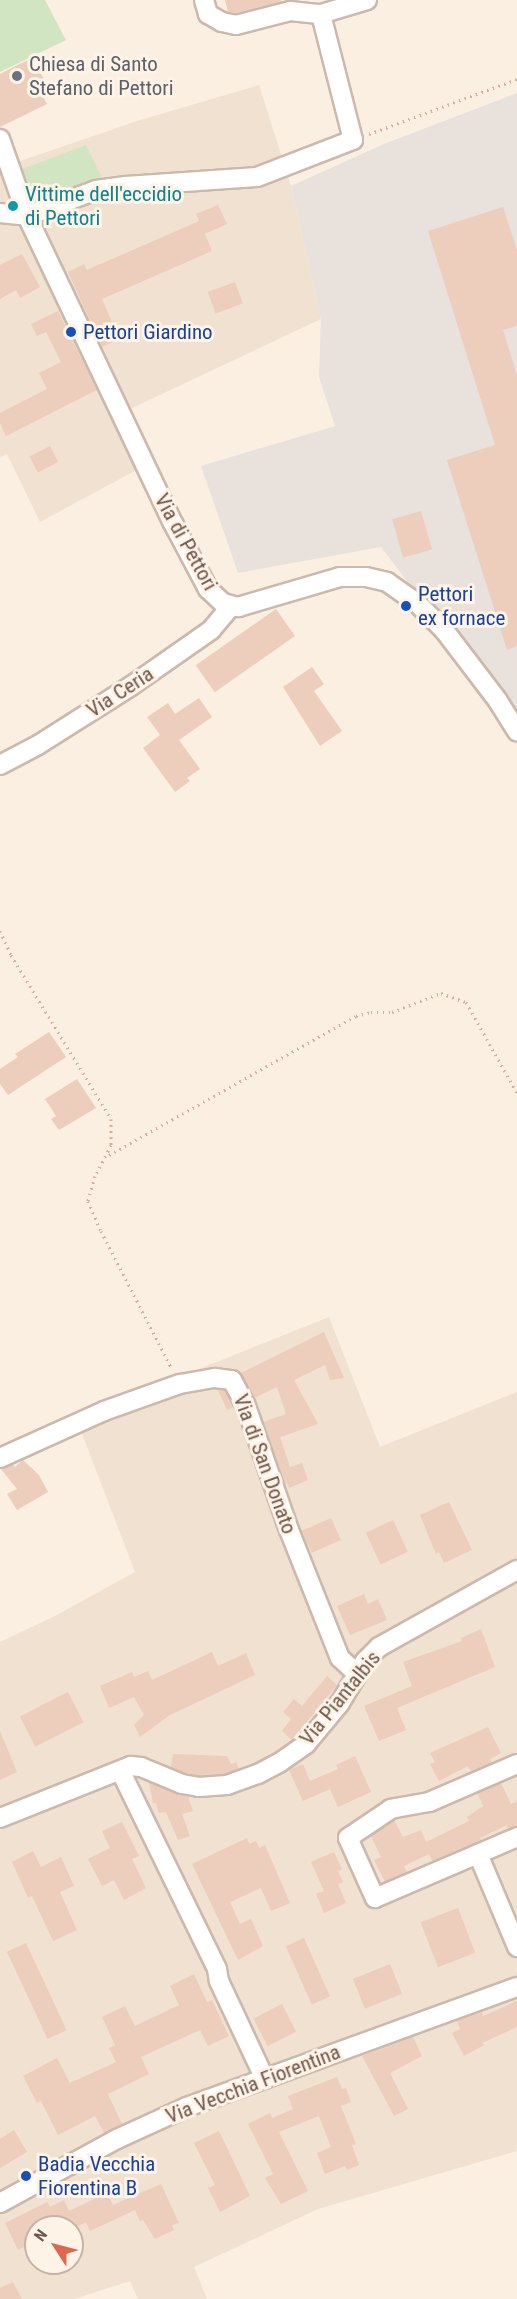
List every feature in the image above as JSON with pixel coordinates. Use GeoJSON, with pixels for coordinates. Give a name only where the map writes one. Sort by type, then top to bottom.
{"type":"FeatureCollection","features":[{"type":"Feature","properties":{"kind":"street"},"geometry":{"type":"LineString","coordinates":[[204,0],[208,14],[222,22],[236,25],[290,11],[321,14],[367,0]]}},
{"type":"Feature","properties":{"kind":"street"},"geometry":{"type":"LineString","coordinates":[[0,213],[27,216],[96,190],[257,177],[353,140],[321,14]]}},
{"type":"Feature","properties":{"kind":"street","name":"Via di Pettori"},"geometry":{"type":"LineString","coordinates":[[0,138],[27,216],[185,549],[208,589],[230,607],[249,606],[340,577],[366,577],[387,582],[416,602],[444,630],[517,732]]}},
{"type":"Feature","properties":{"kind":"street"},"geometry":{"type":"LineString","coordinates":[[0,208],[10,189],[12,176]]}},
{"type":"Feature","properties":{"kind":"street","name":"Via Ceria"},"geometry":{"type":"LineString","coordinates":[[0,765],[38,745],[131,686],[211,630],[230,607]]}},
{"type":"Feature","properties":{"kind":"street","name":"Via di San Donato"},"geometry":{"type":"LineString","coordinates":[[0,1458],[104,1411],[180,1384],[225,1377],[232,1380],[238,1386],[340,1658],[356,1673]]}},
{"type":"Feature","properties":{"kind":"street","name":"Via Piantalbis"},"geometry":{"type":"LineString","coordinates":[[0,1818],[121,1772],[131,1766],[141,1767],[182,1784],[199,1787],[239,1781],[279,1763],[306,1744],[340,1703],[365,1661],[394,1637],[517,1570]]}},
{"type":"Feature","properties":{"kind":"street"},"geometry":{"type":"LineString","coordinates":[[517,1764],[429,1802],[391,1809],[348,1838],[375,1898],[517,1837]]}},
{"type":"Feature","properties":{"kind":"street"},"geometry":{"type":"LineString","coordinates":[[121,1772],[216,1969],[219,1981],[265,2079]]}},
{"type":"Feature","properties":{"kind":"street"},"geometry":{"type":"LineString","coordinates":[[478,1854],[517,1947]]}},
{"type":"Feature","properties":{"kind":"street","name":"Via Vecchia Fiorentina"},"geometry":{"type":"LineString","coordinates":[[0,2203],[53,2173],[176,2111],[517,1987]]}},
{"type":"Feature","properties":{"kind":"path"},"geometry":{"type":"LineString","coordinates":[[353,140],[517,79]]}},
{"type":"Feature","properties":{"kind":"path"},"geometry":{"type":"LineString","coordinates":[[0,931],[12,955],[111,1119],[111,1145],[90,1190],[90,1208],[180,1384]]}},
{"type":"Feature","properties":{"kind":"path"},"geometry":{"type":"LineString","coordinates":[[106,1156],[356,1016],[371,1012],[393,1012],[441,993],[466,1002],[517,1093]]}},
{"type":"Feature","properties":{"kind":"shaded area"},"geometry":{"type":"Polygon","coordinates":[[[259,85],[291,186],[321,319],[130,409],[155,460],[40,522],[7,454],[0,457],[0,168],[137,121],[259,85]]]}},
{"type":"Feature","properties":{"kind":"shaded area"},"geometry":{"type":"Polygon","coordinates":[[[517,93],[517,725],[381,547],[238,573],[201,466],[335,426],[319,377],[321,319],[291,186],[384,144],[517,93]]]}},
{"type":"Feature","properties":{"kind":"shaded area"},"geometry":{"type":"Polygon","coordinates":[[[329,1317],[380,1447],[517,1392],[517,2151],[318,2209],[194,2267],[207,2299],[138,2299],[130,2281],[74,2299],[0,2299],[0,1642],[55,1616],[135,1572],[76,1418],[329,1317]]]}},
{"type":"Feature","properties":{"kind":"green space"},"geometry":{"type":"Polygon","coordinates":[[[0,0],[45,0],[66,40],[0,72],[0,0]]]}},
{"type":"Feature","properties":{"kind":"green space"},"geometry":{"type":"Polygon","coordinates":[[[86,145],[104,182],[30,203],[17,171],[86,145]]]}},
{"type":"Feature","properties":{"kind":"building"},"geometry":{"type":"Polygon","coordinates":[[[225,0],[281,0],[281,2],[236,13],[228,12],[225,0]]]}},
{"type":"Feature","properties":{"kind":"building"},"geometry":{"type":"Polygon","coordinates":[[[28,60],[36,64],[47,85],[39,89],[47,104],[0,127],[0,74],[28,60]]]}},
{"type":"Feature","properties":{"kind":"building"},"geometry":{"type":"Polygon","coordinates":[[[218,205],[227,224],[205,234],[212,251],[102,299],[119,339],[102,347],[68,272],[84,264],[87,270],[199,221],[196,214],[218,205]]]}},
{"type":"Feature","properties":{"kind":"building"},"geometry":{"type":"Polygon","coordinates":[[[503,207],[517,250],[517,326],[503,330],[517,375],[517,646],[507,650],[447,460],[495,445],[428,231],[503,207]]]}},
{"type":"Feature","properties":{"kind":"building"},"geometry":{"type":"Polygon","coordinates":[[[22,254],[40,287],[20,298],[16,290],[0,299],[0,265],[22,254]]]}},
{"type":"Feature","properties":{"kind":"building"},"geometry":{"type":"Polygon","coordinates":[[[235,282],[243,304],[216,314],[208,292],[235,282]]]}},
{"type":"Feature","properties":{"kind":"building"},"geometry":{"type":"Polygon","coordinates":[[[58,311],[97,390],[6,436],[0,423],[0,413],[47,389],[39,373],[61,362],[46,332],[37,336],[31,324],[58,311]]]}},
{"type":"Feature","properties":{"kind":"building"},"geometry":{"type":"Polygon","coordinates":[[[50,446],[58,462],[38,472],[30,456],[50,446]]]}},
{"type":"Feature","properties":{"kind":"building"},"geometry":{"type":"Polygon","coordinates":[[[421,511],[432,549],[403,558],[392,519],[421,511]]]}},
{"type":"Feature","properties":{"kind":"building"},"geometry":{"type":"Polygon","coordinates":[[[276,609],[295,636],[215,692],[196,665],[276,609]]]}},
{"type":"Feature","properties":{"kind":"building"},"geometry":{"type":"Polygon","coordinates":[[[312,667],[324,684],[314,691],[342,731],[320,746],[283,687],[312,667]]]}},
{"type":"Feature","properties":{"kind":"building"},"geometry":{"type":"Polygon","coordinates":[[[199,698],[212,717],[179,740],[200,769],[187,778],[190,781],[175,792],[143,748],[160,735],[147,717],[168,703],[175,714],[199,698]]]}},
{"type":"Feature","properties":{"kind":"building"},"geometry":{"type":"Polygon","coordinates":[[[49,1032],[66,1057],[8,1095],[0,1084],[0,1069],[18,1057],[15,1054],[49,1032]]]}},
{"type":"Feature","properties":{"kind":"building"},"geometry":{"type":"Polygon","coordinates":[[[77,1079],[96,1108],[59,1130],[51,1119],[56,1116],[45,1099],[77,1079]]]}},
{"type":"Feature","properties":{"kind":"building"},"geometry":{"type":"Polygon","coordinates":[[[324,1332],[344,1378],[330,1380],[325,1365],[294,1380],[318,1424],[280,1437],[290,1467],[302,1463],[308,1480],[289,1488],[287,1483],[285,1484],[263,1422],[286,1414],[277,1387],[254,1398],[241,1373],[324,1332]]]}},
{"type":"Feature","properties":{"kind":"building"},"geometry":{"type":"Polygon","coordinates":[[[218,1390],[225,1390],[234,1407],[227,1410],[218,1390]]]}},
{"type":"Feature","properties":{"kind":"building"},"geometry":{"type":"Polygon","coordinates":[[[23,1460],[39,1475],[48,1492],[17,1510],[7,1494],[17,1489],[1,1469],[13,1464],[15,1467],[23,1460]]]}},
{"type":"Feature","properties":{"kind":"building"},"geometry":{"type":"Polygon","coordinates":[[[449,1502],[472,1550],[444,1563],[439,1552],[436,1554],[420,1515],[449,1502]]]}},
{"type":"Feature","properties":{"kind":"building"},"geometry":{"type":"Polygon","coordinates":[[[331,1518],[341,1540],[312,1553],[302,1531],[331,1518]]]}},
{"type":"Feature","properties":{"kind":"building"},"geometry":{"type":"Polygon","coordinates":[[[393,1520],[408,1552],[381,1564],[366,1533],[393,1520]]]}},
{"type":"Feature","properties":{"kind":"building"},"geometry":{"type":"Polygon","coordinates":[[[364,1594],[368,1604],[378,1599],[387,1620],[350,1635],[337,1606],[364,1594]]]}},
{"type":"Feature","properties":{"kind":"building"},"geometry":{"type":"Polygon","coordinates":[[[481,1629],[495,1667],[397,1708],[406,1730],[379,1741],[364,1706],[412,1686],[403,1662],[462,1641],[461,1638],[481,1629]]]}},
{"type":"Feature","properties":{"kind":"building"},"geometry":{"type":"Polygon","coordinates":[[[212,1652],[218,1666],[246,1653],[255,1675],[170,1715],[140,1737],[134,1725],[144,1715],[134,1697],[109,1708],[100,1686],[132,1672],[134,1677],[148,1671],[152,1680],[212,1652]]]}},
{"type":"Feature","properties":{"kind":"building"},"geometry":{"type":"Polygon","coordinates":[[[327,1676],[337,1685],[292,1740],[282,1731],[291,1719],[283,1712],[294,1699],[302,1706],[327,1676]]]}},
{"type":"Feature","properties":{"kind":"building"},"geometry":{"type":"Polygon","coordinates":[[[68,1692],[83,1722],[35,1747],[20,1717],[68,1692]]]}},
{"type":"Feature","properties":{"kind":"building"},"geometry":{"type":"Polygon","coordinates":[[[488,1727],[501,1753],[490,1759],[492,1763],[471,1771],[468,1766],[439,1781],[430,1764],[435,1762],[430,1753],[488,1727]]]}},
{"type":"Feature","properties":{"kind":"building"},"geometry":{"type":"Polygon","coordinates":[[[0,1731],[17,1772],[0,1780],[0,1731]]]}},
{"type":"Feature","properties":{"kind":"building"},"geometry":{"type":"Polygon","coordinates":[[[173,1754],[227,1756],[231,1764],[236,1762],[239,1769],[225,1774],[200,1776],[185,1773],[171,1767],[173,1754]]]}},
{"type":"Feature","properties":{"kind":"building"},"geometry":{"type":"Polygon","coordinates":[[[355,1756],[371,1792],[338,1807],[330,1789],[303,1801],[289,1770],[303,1764],[310,1781],[338,1769],[336,1765],[355,1756]]]}},
{"type":"Feature","properties":{"kind":"building"},"geometry":{"type":"Polygon","coordinates":[[[149,1782],[188,1797],[193,1811],[182,1814],[190,1836],[178,1840],[166,1812],[159,1813],[156,1803],[153,1803],[149,1782]]]}},
{"type":"Feature","properties":{"kind":"building"},"geometry":{"type":"Polygon","coordinates":[[[501,1783],[511,1804],[517,1801],[517,1826],[508,1828],[507,1825],[480,1838],[481,1840],[432,1861],[429,1854],[404,1866],[407,1872],[385,1882],[374,1860],[381,1857],[371,1836],[394,1820],[403,1837],[421,1830],[426,1842],[469,1821],[467,1817],[483,1806],[477,1793],[501,1783]]]}},
{"type":"Feature","properties":{"kind":"building"},"geometry":{"type":"Polygon","coordinates":[[[122,1822],[139,1856],[132,1859],[146,1888],[124,1900],[114,1880],[102,1886],[88,1859],[110,1848],[102,1831],[122,1822]]]}},
{"type":"Feature","properties":{"kind":"building"},"geometry":{"type":"Polygon","coordinates":[[[247,1838],[249,1844],[256,1841],[259,1848],[265,1845],[290,1903],[271,1911],[261,1888],[230,1902],[240,1924],[251,1919],[263,1946],[238,1960],[192,1864],[247,1838]]]}},
{"type":"Feature","properties":{"kind":"building"},"geometry":{"type":"Polygon","coordinates":[[[33,1851],[41,1867],[61,1857],[74,1886],[60,1892],[77,1930],[53,1941],[32,1896],[28,1898],[12,1862],[33,1851]]]}},
{"type":"Feature","properties":{"kind":"building"},"geometry":{"type":"Polygon","coordinates":[[[334,1852],[342,1869],[338,1871],[343,1882],[338,1884],[346,1903],[324,1913],[316,1894],[324,1891],[311,1862],[334,1852]]]}},
{"type":"Feature","properties":{"kind":"building"},"geometry":{"type":"Polygon","coordinates":[[[458,1908],[475,1953],[438,1967],[421,1922],[458,1908]]]}},
{"type":"Feature","properties":{"kind":"building"},"geometry":{"type":"Polygon","coordinates":[[[304,1938],[330,1996],[312,2005],[286,1946],[304,1938]]]}},
{"type":"Feature","properties":{"kind":"building"},"geometry":{"type":"Polygon","coordinates":[[[26,1943],[67,2030],[48,2039],[7,1952],[26,1943]]]}},
{"type":"Feature","properties":{"kind":"building"},"geometry":{"type":"Polygon","coordinates":[[[390,1964],[402,1994],[365,2009],[353,1979],[390,1964]]]}},
{"type":"Feature","properties":{"kind":"building"},"geometry":{"type":"Polygon","coordinates":[[[194,1974],[207,2002],[212,2000],[229,2036],[208,2046],[200,2030],[141,2057],[149,2074],[108,2094],[122,2124],[104,2133],[95,2116],[58,2135],[41,2101],[37,2103],[23,2076],[57,2058],[70,2083],[116,2062],[109,2048],[115,2045],[102,2017],[125,2006],[135,2026],[179,2005],[170,1986],[194,1974]]]}},
{"type":"Feature","properties":{"kind":"building"},"geometry":{"type":"Polygon","coordinates":[[[517,2001],[517,2027],[482,2043],[484,2045],[464,2056],[452,2033],[460,2029],[457,2021],[482,2012],[483,2016],[517,2001]]]}},
{"type":"Feature","properties":{"kind":"building"},"geometry":{"type":"Polygon","coordinates":[[[282,2004],[296,2032],[268,2046],[253,2019],[282,2004]]]}},
{"type":"Feature","properties":{"kind":"building"},"geometry":{"type":"Polygon","coordinates":[[[413,2037],[422,2056],[390,2073],[408,2109],[394,2116],[362,2056],[413,2037]]]}},
{"type":"Feature","properties":{"kind":"building"},"geometry":{"type":"Polygon","coordinates":[[[337,2077],[342,2089],[346,2088],[351,2102],[341,2106],[356,2144],[352,2145],[359,2165],[347,2170],[345,2166],[325,2174],[317,2153],[331,2147],[319,2116],[279,2132],[308,2191],[281,2204],[265,2178],[273,2174],[248,2124],[270,2113],[272,2118],[293,2109],[288,2096],[337,2077]]]}},
{"type":"Feature","properties":{"kind":"building"},"geometry":{"type":"Polygon","coordinates":[[[14,2130],[27,2152],[0,2168],[0,2139],[14,2130]]]}},
{"type":"Feature","properties":{"kind":"building"},"geometry":{"type":"Polygon","coordinates":[[[219,2131],[250,2196],[220,2212],[208,2188],[215,2185],[194,2143],[219,2131]]]}},
{"type":"Feature","properties":{"kind":"building"},"geometry":{"type":"Polygon","coordinates":[[[161,2184],[179,2223],[172,2225],[174,2230],[155,2239],[143,2220],[140,2221],[135,2210],[90,2231],[86,2222],[84,2223],[84,2215],[24,2215],[24,2247],[18,2250],[5,2223],[47,2202],[50,2207],[64,2200],[69,2211],[107,2193],[113,2205],[161,2184]]]}},
{"type":"Feature","properties":{"kind":"building"},"geometry":{"type":"Polygon","coordinates":[[[13,2282],[22,2299],[0,2299],[0,2288],[13,2282]]]}},
{"type":"Feature","properties":{"kind":"place","name":"Chiesa di Santo Stefano di Pettori"},"geometry":{"type":"Point","coordinates":[17,76]}},
{"type":"Feature","properties":{"kind":"place","name":"Vittime dell'eccidio di Pettori"},"geometry":{"type":"Point","coordinates":[13,206]}},
{"type":"Feature","properties":{"kind":"place","name":"Pettori Giardino"},"geometry":{"type":"Point","coordinates":[71,332]}},
{"type":"Feature","properties":{"kind":"place","name":"Pettori ex fornace"},"geometry":{"type":"Point","coordinates":[406,606]}},
{"type":"Feature","properties":{"kind":"place","name":"Badia Vecchia Fiorentina B"},"geometry":{"type":"Point","coordinates":[26,2176]}}]}
